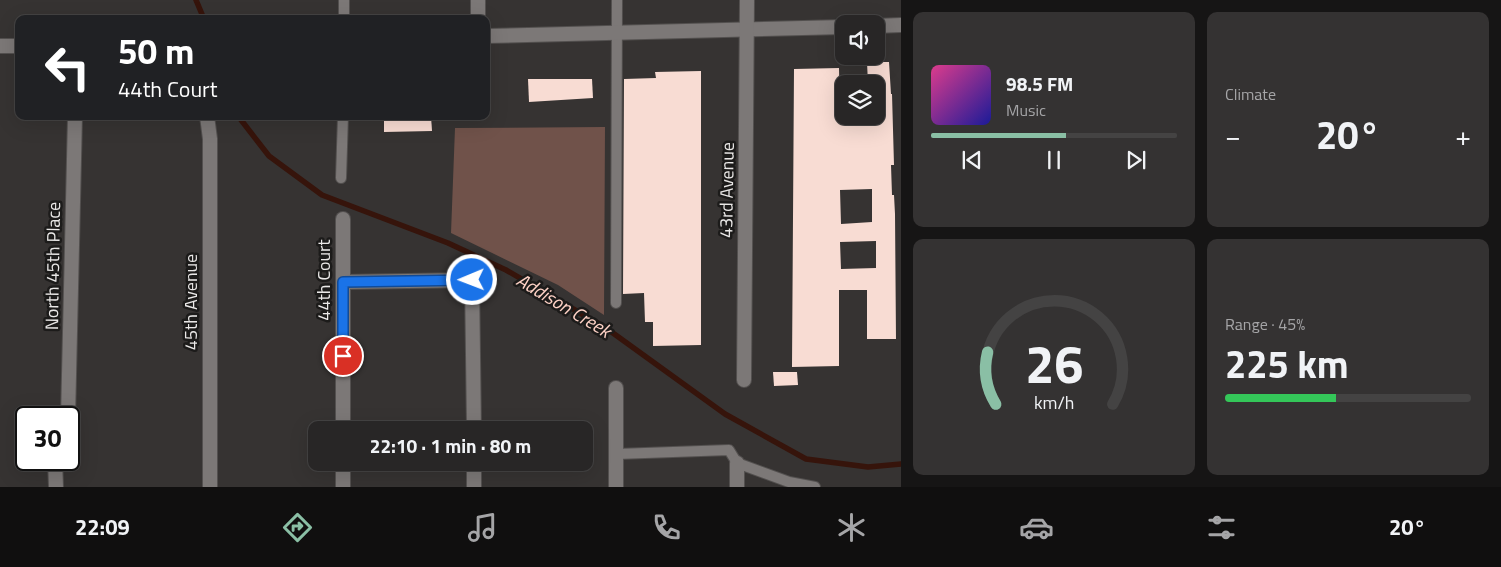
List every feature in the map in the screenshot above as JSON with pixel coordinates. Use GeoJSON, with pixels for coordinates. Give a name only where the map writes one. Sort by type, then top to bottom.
{"type":"FeatureCollection","features":[{"type":"Feature","properties":{"kind":"street"},"geometry":{"type":"LineString","coordinates":[[478,0],[478,15]]}},
{"type":"Feature","properties":{"kind":"street","name":"43rd Avenue"},"geometry":{"type":"LineString","coordinates":[[744,380],[747,0]]}},
{"type":"Feature","properties":{"kind":"street"},"geometry":{"type":"LineString","coordinates":[[885,26],[901,25]]}},
{"type":"Feature","properties":{"kind":"street"},"geometry":{"type":"LineString","coordinates":[[490,36],[835,27]]}},
{"type":"Feature","properties":{"kind":"street"},"geometry":{"type":"LineString","coordinates":[[0,46],[15,46]]}},
{"type":"Feature","properties":{"kind":"street","name":"North 45th Place"},"geometry":{"type":"LineString","coordinates":[[68,406],[75,120]]}},
{"type":"Feature","properties":{"kind":"street","name":"45th Avenue"},"geometry":{"type":"LineString","coordinates":[[207,120],[210,138],[210,487]]}},
{"type":"Feature","properties":{"kind":"street","name":"44th Court"},"geometry":{"type":"LineString","coordinates":[[343,219],[343,421]]}},
{"type":"Feature","properties":{"kind":"street"},"geometry":{"type":"LineString","coordinates":[[343,282],[472,280],[474,421]]}},
{"type":"Feature","properties":{"kind":"street"},"geometry":{"type":"LineString","coordinates":[[616,388],[616,487]]}},
{"type":"Feature","properties":{"kind":"street"},"geometry":{"type":"LineString","coordinates":[[737,463],[737,487]]}},
{"type":"Feature","properties":{"kind":"street"},"geometry":{"type":"LineString","coordinates":[[56,471],[56,487]]}},
{"type":"Feature","properties":{"kind":"street"},"geometry":{"type":"LineString","coordinates":[[343,471],[344,487]]}},
{"type":"Feature","properties":{"kind":"street"},"geometry":{"type":"LineString","coordinates":[[474,471],[474,487]]}},
{"type":"Feature","properties":{"kind":"lane"},"geometry":{"type":"LineString","coordinates":[[344,0],[344,15]]}},
{"type":"Feature","properties":{"kind":"lane"},"geometry":{"type":"LineString","coordinates":[[616,303],[617,0]]}},
{"type":"Feature","properties":{"kind":"lane"},"geometry":{"type":"LineString","coordinates":[[341,178],[342,120]]}},
{"type":"Feature","properties":{"kind":"lane"},"geometry":{"type":"LineString","coordinates":[[616,454],[729,450],[737,463],[789,482],[815,487]]}},
{"type":"Feature","properties":{"kind":"shaded area"},"geometry":{"type":"Polygon","coordinates":[[[605,127],[604,315],[558,285],[451,233],[455,128],[605,127]]]}},
{"type":"Feature","properties":{"kind":"building"},"geometry":{"type":"Polygon","coordinates":[[[885,62],[889,62],[894,165],[891,165],[895,214],[896,339],[867,339],[867,290],[839,290],[839,366],[792,367],[794,69],[839,68],[839,75],[835,75],[835,125],[885,125],[885,75],[868,75],[867,65],[885,65],[885,62]],[[872,189],[840,190],[841,224],[872,222],[872,189]],[[876,241],[840,242],[841,269],[876,268],[876,241]]]}},
{"type":"Feature","properties":{"kind":"building"},"geometry":{"type":"Polygon","coordinates":[[[701,71],[701,345],[653,346],[653,322],[645,322],[644,293],[623,294],[624,79],[656,78],[655,72],[701,71]]]}},
{"type":"Feature","properties":{"kind":"building"},"geometry":{"type":"Polygon","coordinates":[[[528,79],[592,79],[593,98],[529,102],[528,79]]]}},
{"type":"Feature","properties":{"kind":"building"},"geometry":{"type":"Polygon","coordinates":[[[384,120],[431,120],[432,131],[384,132],[384,120]]]}},
{"type":"Feature","properties":{"kind":"building"},"geometry":{"type":"Polygon","coordinates":[[[773,372],[797,372],[798,385],[774,386],[773,372]]]}},
{"type":"Feature","properties":{"kind":"waterway","name":"Addison Creek"},"geometry":{"type":"LineString","coordinates":[[196,0],[202,15]]}},
{"type":"Feature","properties":{"kind":"waterway","name":"Addison Creek"},"geometry":{"type":"LineString","coordinates":[[241,120],[269,156],[322,195],[448,243],[506,270],[606,328],[725,414],[806,459],[868,467],[901,464]]}},
{"type":"Feature","properties":{"kind":"route"},"geometry":{"type":"LineString","coordinates":[[343,356],[343,282],[472,280]]}}]}
